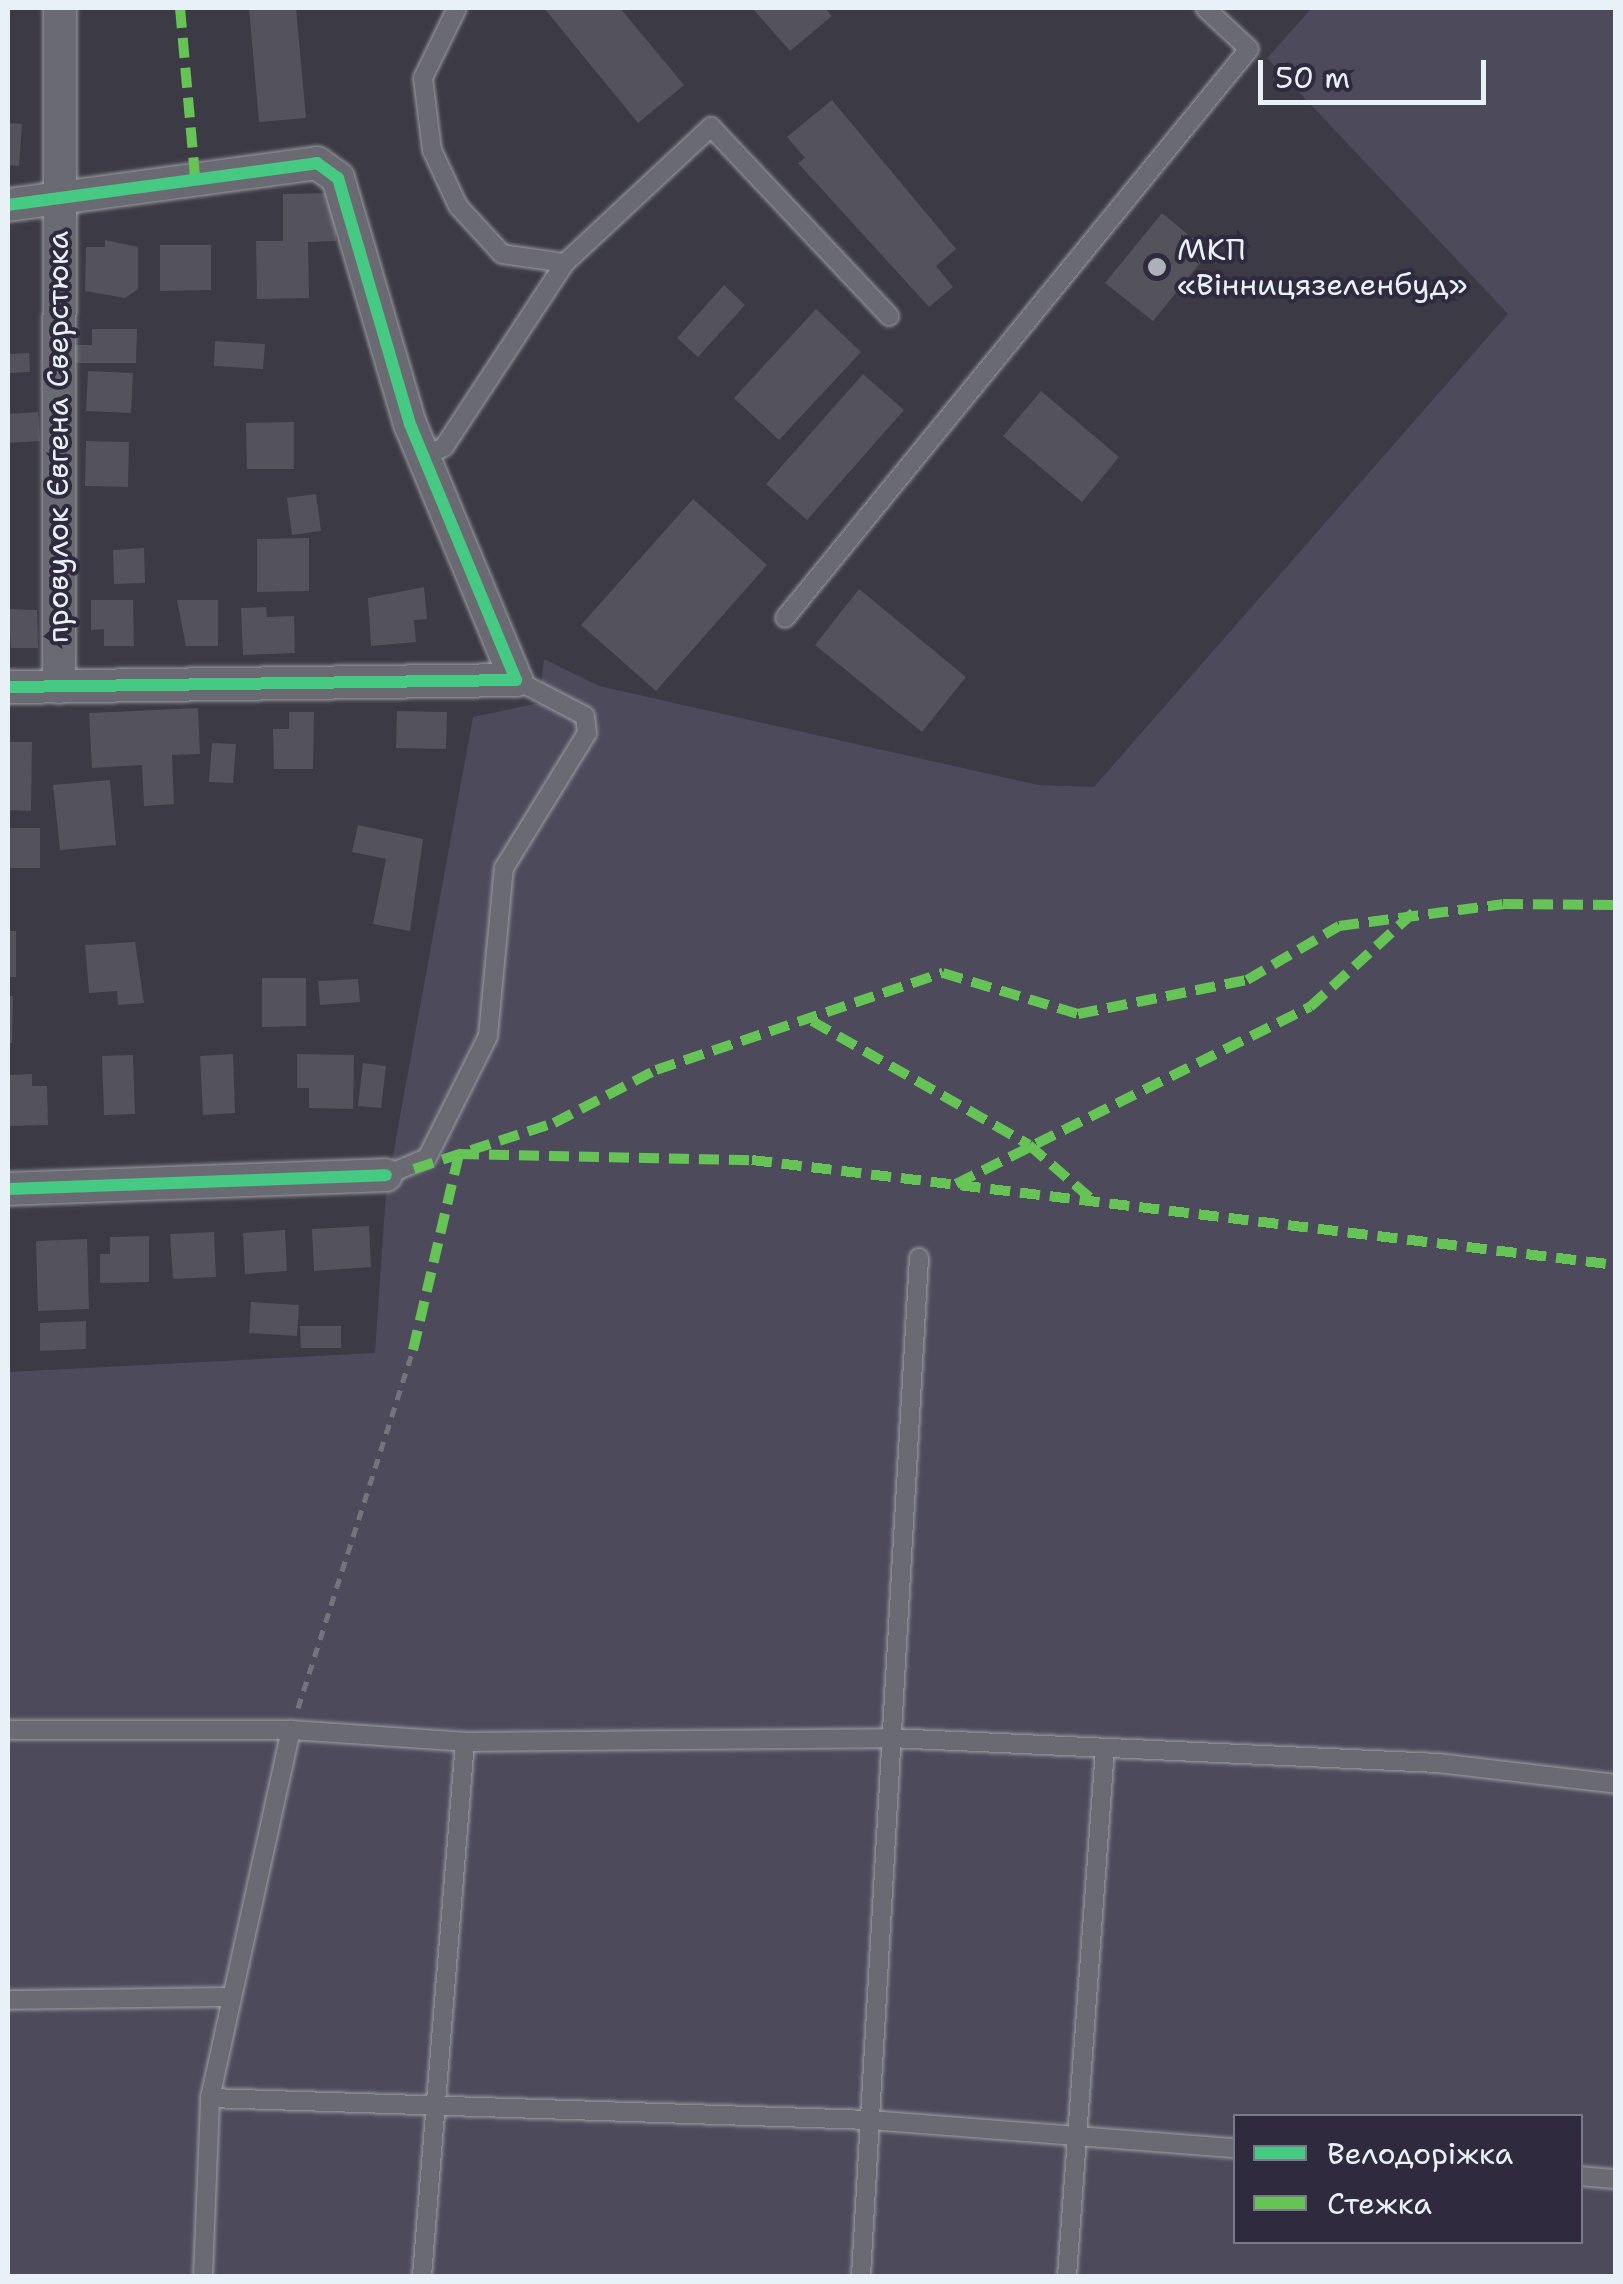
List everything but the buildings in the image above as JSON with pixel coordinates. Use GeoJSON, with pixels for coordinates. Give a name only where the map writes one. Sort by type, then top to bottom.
{"type":"FeatureCollection","features":[{"type":"Feature","properties":{"kind":"street","name":"провулок Євгена Сверстюка"},"geometry":{"type":"LineString","coordinates":[[59,687],[60,8]]}},
{"type":"Feature","properties":{"kind":"street"},"geometry":{"type":"LineString","coordinates":[[8,206],[57,204],[87,188],[317,163],[338,178],[422,456],[516,680],[8,687]]}},
{"type":"Feature","properties":{"kind":"street"},"geometry":{"type":"LineString","coordinates":[[8,1188],[386,1175]]}},
{"type":"Feature","properties":{"kind":"lane"},"geometry":{"type":"LineString","coordinates":[[457,8],[423,78],[432,150],[458,206],[502,254],[566,263]]}},
{"type":"Feature","properties":{"kind":"lane"},"geometry":{"type":"LineString","coordinates":[[785,618],[1249,49],[1205,8]]}},
{"type":"Feature","properties":{"kind":"lane"},"geometry":{"type":"LineString","coordinates":[[422,456],[444,447],[566,263],[711,127],[889,316]]}},
{"type":"Feature","properties":{"kind":"lane"},"geometry":{"type":"LineString","coordinates":[[386,1175],[427,1158],[488,1036],[504,868],[587,733],[585,716],[516,680]]}},
{"type":"Feature","properties":{"kind":"lane"},"geometry":{"type":"LineString","coordinates":[[861,2276],[919,1258]]}},
{"type":"Feature","properties":{"kind":"lane"},"geometry":{"type":"LineString","coordinates":[[8,1730],[291,1730],[465,1742],[890,1738],[1438,1763],[1616,1784]]}},
{"type":"Feature","properties":{"kind":"lane"},"geometry":{"type":"LineString","coordinates":[[204,2276],[210,2098],[291,1730]]}},
{"type":"Feature","properties":{"kind":"lane"},"geometry":{"type":"LineString","coordinates":[[422,2276],[431,2109],[465,1742]]}},
{"type":"Feature","properties":{"kind":"lane"},"geometry":{"type":"LineString","coordinates":[[1066,2276],[1082,2135],[1104,1749]]}},
{"type":"Feature","properties":{"kind":"lane"},"geometry":{"type":"LineString","coordinates":[[8,2000],[231,1997]]}},
{"type":"Feature","properties":{"kind":"lane"},"geometry":{"type":"LineString","coordinates":[[210,2098],[431,2109],[870,2120],[1233,2148]]}},
{"type":"Feature","properties":{"kind":"lane"},"geometry":{"type":"LineString","coordinates":[[1583,2176],[1616,2179]]}},
{"type":"Feature","properties":{"kind":"path"},"geometry":{"type":"LineString","coordinates":[[291,1730],[413,1350]]}},
{"type":"Feature","properties":{"kind":"shaded area"},"geometry":{"type":"Polygon","coordinates":[[[1312,8],[1615,8],[1615,2276],[8,2276],[8,1372],[375,1353],[386,1193],[473,717],[539,703],[544,659],[599,686],[1038,785],[1094,787],[1508,314],[1267,58],[1312,8]]]}},
{"type":"Feature","properties":{"kind":"marked path"},"geometry":{"type":"LineString","coordinates":[[180,8],[195,176]]}},
{"type":"Feature","properties":{"kind":"marked path"},"geometry":{"type":"LineString","coordinates":[[414,1169],[554,1123],[656,1070],[943,973],[1078,1014],[1247,980],[1339,926],[1503,904],[1616,905]]}},
{"type":"Feature","properties":{"kind":"marked path"},"geometry":{"type":"LineString","coordinates":[[956,1184],[1310,1007],[1415,911]]}},
{"type":"Feature","properties":{"kind":"marked path"},"geometry":{"type":"LineString","coordinates":[[812,1021],[1029,1145],[1096,1203]]}},
{"type":"Feature","properties":{"kind":"marked path"},"geometry":{"type":"LineString","coordinates":[[413,1350],[459,1154],[752,1160],[1616,1265]]}},
{"type":"Feature","properties":{"kind":"cycle path"},"geometry":{"type":"LineString","coordinates":[[8,205],[317,163],[338,178],[410,424],[516,680],[8,687]]}},
{"type":"Feature","properties":{"kind":"cycle path"},"geometry":{"type":"LineString","coordinates":[[8,1189],[386,1175]]}},
{"type":"Feature","properties":{"kind":"place","name":"МКП «Вінницязеленбуд»"},"geometry":{"type":"Point","coordinates":[1157,267]}}]}
